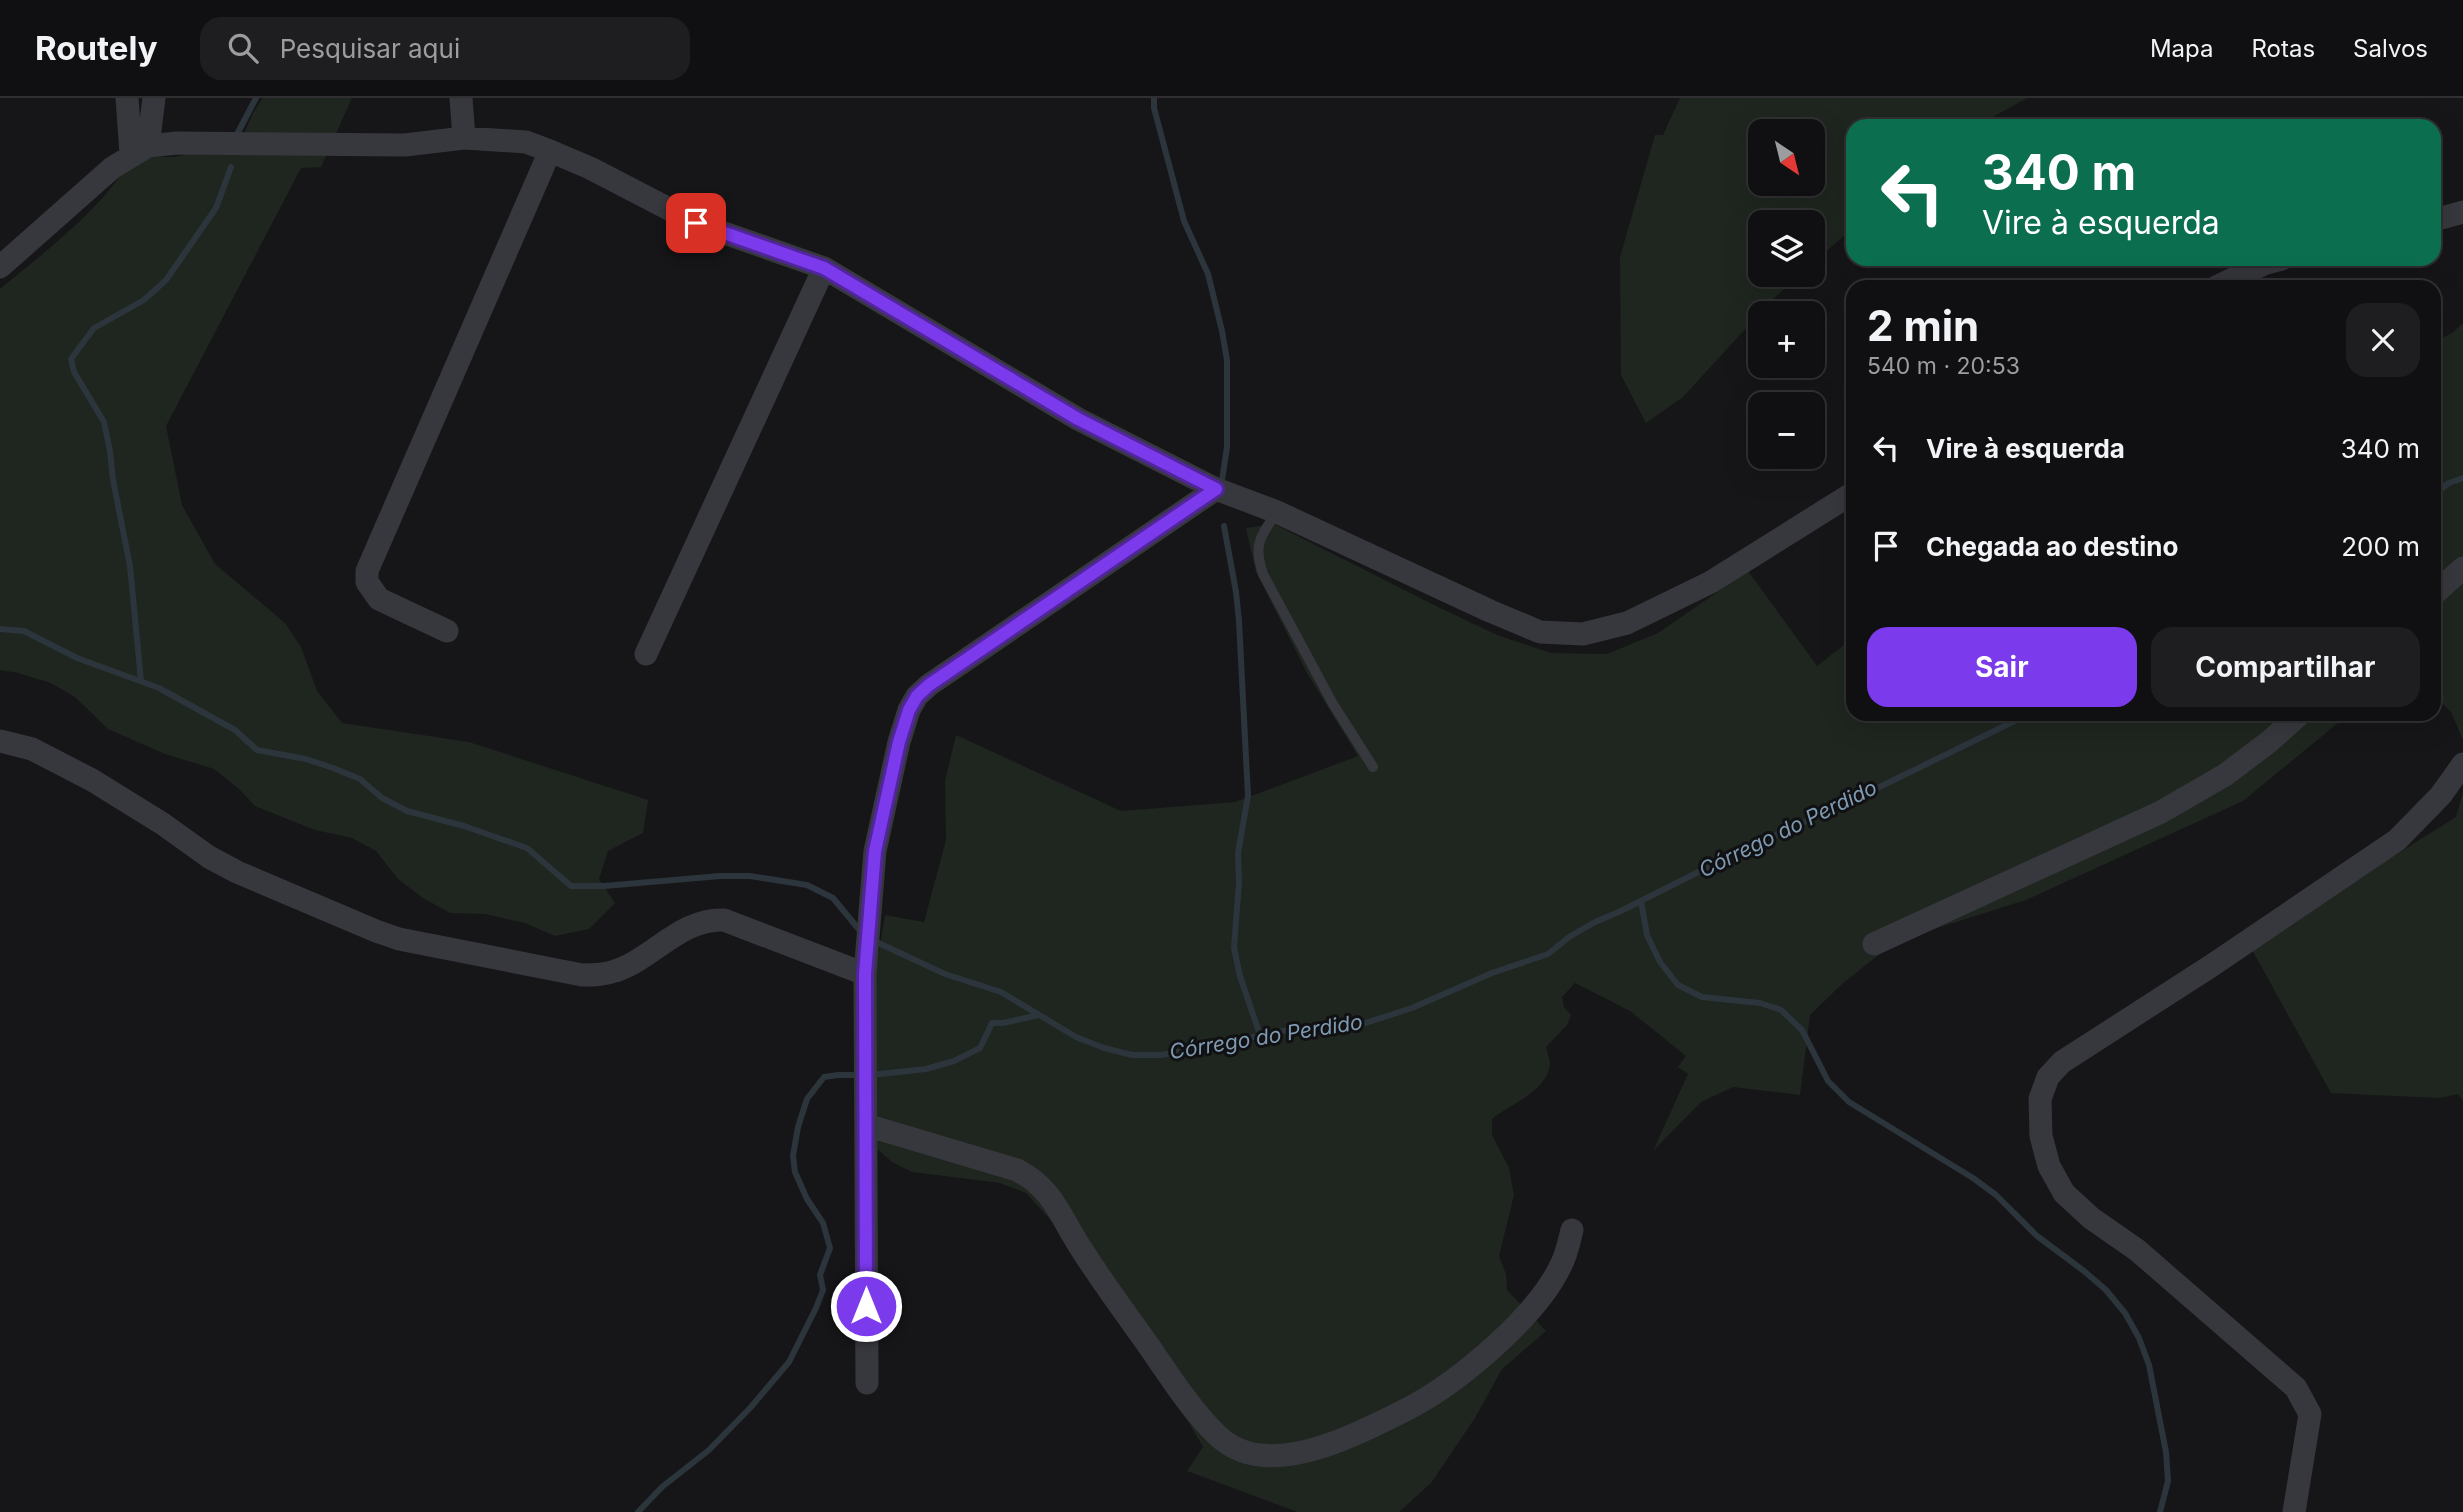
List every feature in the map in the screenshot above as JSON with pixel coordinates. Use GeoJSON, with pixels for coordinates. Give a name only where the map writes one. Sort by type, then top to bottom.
{"type":"FeatureCollection","features":[{"type":"Feature","properties":{"kind":"street"},"geometry":{"type":"LineString","coordinates":[[127,98],[139,150]]}},
{"type":"Feature","properties":{"kind":"street"},"geometry":{"type":"LineString","coordinates":[[139,150],[154,98]]}},
{"type":"Feature","properties":{"kind":"street"},"geometry":{"type":"LineString","coordinates":[[461,98],[464,138]]}},
{"type":"Feature","properties":{"kind":"street"},"geometry":{"type":"LineString","coordinates":[[0,267],[112,168],[139,150],[177,143],[405,145],[464,138],[526,142],[590,168],[696,223],[824,268],[1078,419],[1216,489],[1277,512],[1540,632],[1583,634],[1626,623],[1711,582],[1846,497]]}},
{"type":"Feature","properties":{"kind":"street"},"geometry":{"type":"LineString","coordinates":[[447,631],[379,599],[367,582],[367,571],[550,150]]}},
{"type":"Feature","properties":{"kind":"street"},"geometry":{"type":"LineString","coordinates":[[2441,218],[2463,212]]}},
{"type":"Feature","properties":{"kind":"street"},"geometry":{"type":"LineString","coordinates":[[2231,280],[2260,266]]}},
{"type":"Feature","properties":{"kind":"street"},"geometry":{"type":"LineString","coordinates":[[646,654],[824,268]]}},
{"type":"Feature","properties":{"kind":"street"},"geometry":{"type":"LineString","coordinates":[[867,1383],[865,974],[875,851],[899,742],[909,710],[917,696],[929,685],[1216,489]]}},
{"type":"Feature","properties":{"kind":"street"},"geometry":{"type":"LineString","coordinates":[[2441,588],[2463,568]]}},
{"type":"Feature","properties":{"kind":"street"},"geometry":{"type":"LineString","coordinates":[[1874,944],[2161,812],[2225,775],[2292,721]]}},
{"type":"Feature","properties":{"kind":"street"},"geometry":{"type":"LineString","coordinates":[[0,741],[32,749],[92,780],[163,824],[209,857],[237,872],[399,939],[582,975],[599,975],[617,971],[692,925],[708,919],[724,920],[865,974]]}},
{"type":"Feature","properties":{"kind":"street"},"geometry":{"type":"LineString","coordinates":[[2294,1512],[2310,1414],[2300,1395],[2283,1375],[2137,1250],[2091,1218],[2064,1193],[2049,1166],[2043,1146],[2040,1099],[2048,1077],[2062,1062],[2211,966],[2397,839],[2441,795],[2463,764]]}},
{"type":"Feature","properties":{"kind":"street"},"geometry":{"type":"LineString","coordinates":[[866,1125],[1017,1170],[1032,1177],[1046,1190],[1081,1249],[1169,1374],[1208,1424],[1231,1446],[1252,1454],[1274,1456],[1356,1436],[1427,1398],[1468,1369],[1535,1306],[1562,1265],[1572,1230]]}},
{"type":"Feature","properties":{"kind":"lane"},"geometry":{"type":"LineString","coordinates":[[1277,512],[1259,537],[1258,557],[1264,574],[1333,704],[1373,767]]}},
{"type":"Feature","properties":{"kind":"shaded area"},"geometry":{"type":"Polygon","coordinates":[[[263,98],[352,98],[321,167],[301,168],[166,426],[182,505],[215,564],[285,623],[301,647],[317,691],[342,723],[469,742],[648,800],[643,833],[608,851],[599,879],[615,903],[589,929],[555,936],[525,923],[485,914],[450,913],[423,898],[398,879],[376,851],[352,838],[315,830],[255,806],[214,769],[165,754],[108,729],[75,697],[51,683],[0,670],[0,289],[90,211],[121,175],[132,156],[174,157],[196,153],[235,155],[253,113],[263,98]]]}},
{"type":"Feature","properties":{"kind":"shaded area"},"geometry":{"type":"Polygon","coordinates":[[[1680,98],[2027,98],[1990,119],[1846,119],[1846,234],[1825,252],[1825,210],[1748,210],[1748,287],[1787,287],[1771,301],[1748,301],[1748,326],[1683,397],[1646,423],[1621,375],[1620,257],[1655,135],[1663,135],[1680,98]]]}},
{"type":"Feature","properties":{"kind":"shaded area"},"geometry":{"type":"Polygon","coordinates":[[[2463,323],[2463,740],[2451,712],[2441,703],[2441,338],[2463,323]]]}},
{"type":"Feature","properties":{"kind":"shaded area"},"geometry":{"type":"Polygon","coordinates":[[[1274,524],[1497,635],[1551,653],[1607,654],[1658,633],[1748,571],[1817,666],[1846,643],[1846,721],[2340,721],[2243,801],[2026,900],[1896,941],[1842,984],[1810,1015],[1800,1095],[1733,1087],[1701,1102],[1653,1151],[1688,1074],[1678,1067],[1686,1056],[1630,1011],[1575,983],[1562,997],[1564,1007],[1571,1015],[1567,1025],[1546,1047],[1550,1064],[1548,1074],[1536,1089],[1492,1119],[1492,1135],[1509,1168],[1514,1195],[1499,1256],[1506,1274],[1507,1290],[1546,1331],[1502,1369],[1475,1418],[1431,1483],[1399,1512],[1298,1512],[1187,1471],[1203,1447],[1054,1224],[1026,1193],[1000,1183],[912,1172],[892,1162],[870,1143],[874,980],[885,915],[924,922],[946,840],[945,781],[956,735],[1121,811],[1235,802],[1358,756],[1307,673],[1256,572],[1246,528],[1274,524]]]}},
{"type":"Feature","properties":{"kind":"shaded area"},"geometry":{"type":"Polygon","coordinates":[[[2463,792],[2463,1101],[2458,1094],[2440,1098],[2331,1093],[2250,946],[2456,817],[2463,792]]]}},
{"type":"Feature","properties":{"kind":"waterway"},"geometry":{"type":"LineString","coordinates":[[235,138],[256,98]]}},
{"type":"Feature","properties":{"kind":"waterway"},"geometry":{"type":"LineString","coordinates":[[1154,98],[1154,108],[1184,221],[1208,274],[1227,360],[1227,447],[1221,487]]}},
{"type":"Feature","properties":{"kind":"waterway"},"geometry":{"type":"LineString","coordinates":[[141,681],[130,566],[104,422],[74,372],[71,359],[94,328],[144,300],[166,280],[216,208],[231,167]]}},
{"type":"Feature","properties":{"kind":"waterway","name":"Córrego do Perdido"},"geometry":{"type":"LineString","coordinates":[[2441,489],[2463,478]]}},
{"type":"Feature","properties":{"kind":"waterway"},"geometry":{"type":"LineString","coordinates":[[1224,526],[1239,621],[1248,796],[1238,853],[1239,882],[1234,948],[1240,976],[1260,1035]]}},
{"type":"Feature","properties":{"kind":"waterway","name":"Córrego do Perdido"},"geometry":{"type":"LineString","coordinates":[[0,629],[24,631],[77,658],[159,688],[235,730],[257,750],[306,759],[333,768],[360,779],[382,798],[407,811],[464,826],[527,848],[571,886],[604,886],[720,876],[750,876],[807,885],[833,898],[861,932]]}},
{"type":"Feature","properties":{"kind":"waterway","name":"Córrego do Perdido"},"geometry":{"type":"LineString","coordinates":[[872,940],[945,974],[1001,992],[1076,1037],[1132,1055],[1161,1055],[1303,1027],[1356,1026],[1412,1008],[1492,973],[1548,954],[1569,937],[1595,922],[2015,721]]}},
{"type":"Feature","properties":{"kind":"waterway"},"geometry":{"type":"LineString","coordinates":[[1641,901],[1647,935],[1660,962],[1678,985],[1702,997],[1760,1003],[1781,1010],[1802,1030],[1828,1081],[1849,1102],[1973,1178],[1996,1195],[2037,1236],[2106,1290],[2125,1313],[2139,1338],[2149,1365],[2166,1452],[2168,1481],[2160,1512]]}},
{"type":"Feature","properties":{"kind":"waterway"},"geometry":{"type":"LineString","coordinates":[[871,1075],[926,1069],[954,1061],[980,1048],[992,1023],[1039,1015]]}},
{"type":"Feature","properties":{"kind":"waterway"},"geometry":{"type":"LineString","coordinates":[[638,1512],[662,1487],[709,1450],[751,1407],[789,1362],[823,1290],[820,1275],[830,1248],[823,1223],[807,1199],[795,1172],[793,1156],[798,1127],[807,1099],[824,1077],[860,1075]]}},
{"type":"Feature","properties":{"kind":"route"},"geometry":{"type":"LineString","coordinates":[[696,223],[824,268],[1078,419],[1216,489],[929,685],[917,696],[909,710],[899,742],[875,851],[866,959],[866,1306]]}}]}
